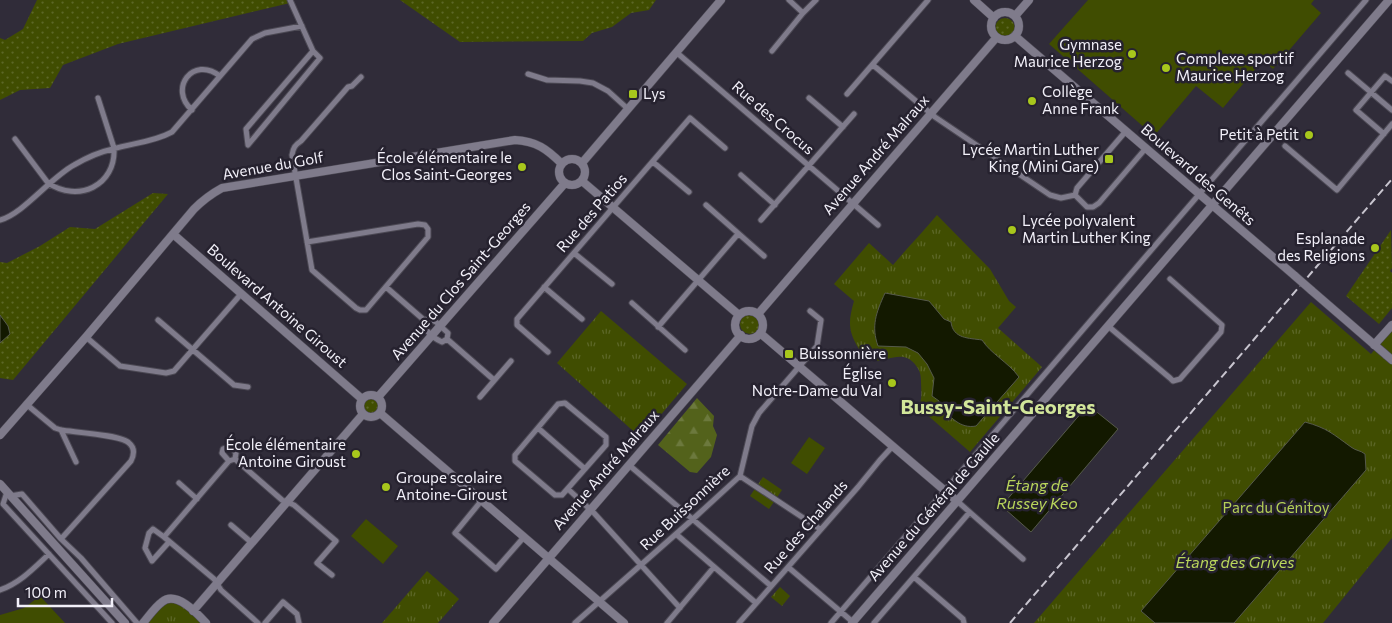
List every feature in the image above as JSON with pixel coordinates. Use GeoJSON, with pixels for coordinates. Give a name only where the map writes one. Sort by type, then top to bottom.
{"type":"FeatureCollection","features":[{"type":"Feature","properties":{"kind":"street"},"geometry":{"type":"LineString","coordinates":[[290,0],[313,51],[320,58],[248,145],[246,129],[313,51]]}},
{"type":"Feature","properties":{"kind":"street"},"geometry":{"type":"LineString","coordinates":[[582,163],[720,0]]}},
{"type":"Feature","properties":{"kind":"street"},"geometry":{"type":"LineString","coordinates":[[789,0],[803,13]]}},
{"type":"Feature","properties":{"kind":"street"},"geometry":{"type":"LineString","coordinates":[[772,50],[816,0]]}},
{"type":"Feature","properties":{"kind":"street"},"geometry":{"type":"LineString","coordinates":[[847,94],[928,0]]}},
{"type":"Feature","properties":{"kind":"street"},"geometry":{"type":"LineString","coordinates":[[974,0],[994,18]]}},
{"type":"Feature","properties":{"kind":"street"},"geometry":{"type":"LineString","coordinates":[[1015,16],[1029,0]]}},
{"type":"Feature","properties":{"kind":"street","name":"Avenue du Général de Gaulle"},"geometry":{"type":"LineString","coordinates":[[830,623],[1366,0]]}},
{"type":"Feature","properties":{"kind":"street","name":"Avenue du Général de Gaulle"},"geometry":{"type":"LineString","coordinates":[[853,623],[1389,0]]}},
{"type":"Feature","properties":{"kind":"street"},"geometry":{"type":"LineString","coordinates":[[1007,12],[1015,16],[1018,20],[1019,28],[1015,36],[1005,40],[996,38],[991,26],[994,18],[1007,12]]}},
{"type":"Feature","properties":{"kind":"street"},"geometry":{"type":"LineString","coordinates":[[0,220],[14,214],[58,174],[74,164],[114,148],[161,138],[172,132],[252,39],[266,33],[302,26]]}},
{"type":"Feature","properties":{"kind":"street","name":"Boulevard des Genêts"},"geometry":{"type":"LineString","coordinates":[[1015,36],[1374,345]]}},
{"type":"Feature","properties":{"kind":"street","name":"Avenue André Malraux"},"geometry":{"type":"LineString","coordinates":[[758,314],[996,38]]}},
{"type":"Feature","properties":{"kind":"street","name":"Rue des Crocus"},"geometry":{"type":"LineString","coordinates":[[676,52],[878,225]]}},
{"type":"Feature","properties":{"kind":"street"},"geometry":{"type":"LineString","coordinates":[[873,65],[930,114],[1050,194],[1061,198],[1075,196]]}},
{"type":"Feature","properties":{"kind":"street"},"geometry":{"type":"LineString","coordinates":[[192,110],[187,105],[182,94],[184,82],[188,76],[195,70],[205,68],[213,70],[220,76]]}},
{"type":"Feature","properties":{"kind":"street"},"geometry":{"type":"LineString","coordinates":[[1348,73],[1392,110]]}},
{"type":"Feature","properties":{"kind":"street"},"geometry":{"type":"LineString","coordinates":[[528,74],[547,80],[593,83],[608,91],[628,109]]}},
{"type":"Feature","properties":{"kind":"street"},"geometry":{"type":"LineString","coordinates":[[1384,134],[1356,110],[1385,76],[1392,82]]}},
{"type":"Feature","properties":{"kind":"street"},"geometry":{"type":"LineString","coordinates":[[307,242],[418,224],[425,225],[428,229],[428,237],[366,310],[356,308],[312,270],[307,242],[296,176],[292,155],[294,146],[301,141],[348,87],[352,86],[361,77]]}},
{"type":"Feature","properties":{"kind":"street"},"geometry":{"type":"LineString","coordinates":[[15,139],[48,183],[66,192],[90,188],[108,173],[112,164],[114,148],[98,98]]}},
{"type":"Feature","properties":{"kind":"street"},"geometry":{"type":"LineString","coordinates":[[809,98],[843,127]]}},
{"type":"Feature","properties":{"kind":"street"},"geometry":{"type":"LineString","coordinates":[[761,220],[854,114]]}},
{"type":"Feature","properties":{"kind":"street","name":"Rue des Patios"},"geometry":{"type":"LineString","coordinates":[[548,352],[518,325],[517,319],[690,118],[725,148]]}},
{"type":"Feature","properties":{"kind":"street"},"geometry":{"type":"LineString","coordinates":[[1285,146],[1338,190],[1392,124]]}},
{"type":"Feature","properties":{"kind":"street"},"geometry":{"type":"LineString","coordinates":[[1075,196],[1077,188],[1126,131]]}},
{"type":"Feature","properties":{"kind":"street","name":"Avenue du Golf"},"geometry":{"type":"LineString","coordinates":[[0,435],[205,198],[222,188],[515,140],[537,143],[562,164]]}},
{"type":"Feature","properties":{"kind":"street"},"geometry":{"type":"LineString","coordinates":[[1075,196],[1087,207],[1099,204],[1146,148]]}},
{"type":"Feature","properties":{"kind":"street"},"geometry":{"type":"LineString","coordinates":[[574,159],[582,163],[586,174],[582,181],[572,186],[565,183],[560,176],[562,164],[574,159]]}},
{"type":"Feature","properties":{"kind":"street"},"geometry":{"type":"LineString","coordinates":[[652,162],[688,192]]}},
{"type":"Feature","properties":{"kind":"street"},"geometry":{"type":"LineString","coordinates":[[740,175],[775,205]]}},
{"type":"Feature","properties":{"kind":"street"},"geometry":{"type":"LineString","coordinates":[[582,181],[739,315]]}},
{"type":"Feature","properties":{"kind":"street","name":"Avenue du Clos Saint-Georges"},"geometry":{"type":"LineString","coordinates":[[378,397],[565,183]]}},
{"type":"Feature","properties":{"kind":"street"},"geometry":{"type":"LineString","coordinates":[[706,206],[764,256]]}},
{"type":"Feature","properties":{"kind":"street","name":"Boulevard Antoine Giroust"},"geometry":{"type":"LineString","coordinates":[[173,234],[362,399]]}},
{"type":"Feature","properties":{"kind":"street"},"geometry":{"type":"LineString","coordinates":[[658,327],[738,234]]}},
{"type":"Feature","properties":{"kind":"street"},"geometry":{"type":"LineString","coordinates":[[574,253],[612,284]]}},
{"type":"Feature","properties":{"kind":"street"},"geometry":{"type":"LineString","coordinates":[[1108,326],[1173,381],[1180,379],[1221,332],[1222,325],[1170,279]]}},
{"type":"Feature","properties":{"kind":"street"},"geometry":{"type":"LineString","coordinates":[[386,287],[424,320],[424,325],[432,336],[442,342],[447,339]]}},
{"type":"Feature","properties":{"kind":"street"},"geometry":{"type":"LineString","coordinates":[[544,287],[582,319]]}},
{"type":"Feature","properties":{"kind":"street"},"geometry":{"type":"LineString","coordinates":[[86,337],[120,366],[166,373],[174,371],[241,294]]}},
{"type":"Feature","properties":{"kind":"street"},"geometry":{"type":"LineString","coordinates":[[632,303],[684,350]]}},
{"type":"Feature","properties":{"kind":"street"},"geometry":{"type":"LineString","coordinates":[[748,311],[758,314],[763,322],[763,329],[760,334],[753,338],[740,335],[736,328],[739,315],[748,311]]}},
{"type":"Feature","properties":{"kind":"street","name":"Rue Buissonnière"},"geometry":{"type":"LineString","coordinates":[[575,623],[694,519],[740,476],[752,426],[759,413],[817,346],[821,320],[810,311]]}},
{"type":"Feature","properties":{"kind":"street"},"geometry":{"type":"LineString","coordinates":[[424,320],[429,319],[441,325],[448,333],[447,339]]}},
{"type":"Feature","properties":{"kind":"street"},"geometry":{"type":"LineString","coordinates":[[158,320],[234,386],[248,388]]}},
{"type":"Feature","properties":{"kind":"street"},"geometry":{"type":"LineString","coordinates":[[1392,325],[1374,345],[1392,360]]}},
{"type":"Feature","properties":{"kind":"street"},"geometry":{"type":"LineString","coordinates":[[760,334],[945,490],[1023,559]]}},
{"type":"Feature","properties":{"kind":"street","name":"Avenue André Malraux"},"geometry":{"type":"LineString","coordinates":[[493,623],[740,335]]}},
{"type":"Feature","properties":{"kind":"street"},"geometry":{"type":"LineString","coordinates":[[447,339],[494,380]]}},
{"type":"Feature","properties":{"kind":"street"},"geometry":{"type":"LineString","coordinates":[[480,398],[511,361]]}},
{"type":"Feature","properties":{"kind":"street"},"geometry":{"type":"LineString","coordinates":[[368,395],[378,397],[382,403],[380,413],[373,417],[363,414],[360,408],[362,399],[368,395]]}},
{"type":"Feature","properties":{"kind":"street"},"geometry":{"type":"LineString","coordinates":[[564,402],[606,437],[606,445],[562,495],[555,495],[515,461],[514,455],[538,428],[558,404],[564,402]]}},
{"type":"Feature","properties":{"kind":"street"},"geometry":{"type":"LineString","coordinates":[[26,404],[55,428],[120,438],[130,444],[134,453],[131,461],[62,539]]}},
{"type":"Feature","properties":{"kind":"street"},"geometry":{"type":"LineString","coordinates":[[380,413],[624,623]]}},
{"type":"Feature","properties":{"kind":"street"},"geometry":{"type":"LineString","coordinates":[[193,611],[363,414]]}},
{"type":"Feature","properties":{"kind":"street"},"geometry":{"type":"LineString","coordinates":[[538,428],[585,469]]}},
{"type":"Feature","properties":{"kind":"street"},"geometry":{"type":"LineString","coordinates":[[61,430],[76,462]]}},
{"type":"Feature","properties":{"kind":"street","name":"Rue des Chalands"},"geometry":{"type":"LineString","coordinates":[[739,623],[892,447]]}},
{"type":"Feature","properties":{"kind":"street"},"geometry":{"type":"LineString","coordinates":[[164,537],[232,460],[282,500],[294,504],[336,541],[317,563],[332,575]]}},
{"type":"Feature","properties":{"kind":"street"},"geometry":{"type":"LineString","coordinates":[[629,465],[771,586]]}},
{"type":"Feature","properties":{"kind":"street"},"geometry":{"type":"LineString","coordinates":[[740,476],[820,529]]}},
{"type":"Feature","properties":{"kind":"street"},"geometry":{"type":"LineString","coordinates":[[179,483],[197,499]]}},
{"type":"Feature","properties":{"kind":"street"},"geometry":{"type":"LineString","coordinates":[[0,484],[125,623]]}},
{"type":"Feature","properties":{"kind":"street"},"geometry":{"type":"LineString","coordinates":[[568,489],[590,510],[680,608]]}},
{"type":"Feature","properties":{"kind":"street"},"geometry":{"type":"LineString","coordinates":[[8,494],[22,494],[132,615],[137,623]]}},
{"type":"Feature","properties":{"kind":"street"},"geometry":{"type":"LineString","coordinates":[[8,494],[4,504],[112,623]]}},
{"type":"Feature","properties":{"kind":"street"},"geometry":{"type":"LineString","coordinates":[[482,500],[454,533],[496,569],[524,537]]}},
{"type":"Feature","properties":{"kind":"street"},"geometry":{"type":"LineString","coordinates":[[874,623],[969,513]]}},
{"type":"Feature","properties":{"kind":"street"},"geometry":{"type":"LineString","coordinates":[[231,525],[252,543]]}},
{"type":"Feature","properties":{"kind":"street"},"geometry":{"type":"LineString","coordinates":[[170,542],[152,560],[145,548],[149,533],[153,529],[170,542],[217,584],[221,590],[258,623]]}},
{"type":"Feature","properties":{"kind":"street"},"geometry":{"type":"LineString","coordinates":[[676,534],[756,603]]}},
{"type":"Feature","properties":{"kind":"street"},"geometry":{"type":"LineString","coordinates":[[0,590],[23,578],[49,554]]}},
{"type":"Feature","properties":{"kind":"street"},"geometry":{"type":"LineString","coordinates":[[667,623],[714,567]]}},
{"type":"Feature","properties":{"kind":"street"},"geometry":{"type":"LineString","coordinates":[[788,567],[853,623]]}},
{"type":"Feature","properties":{"kind":"street"},"geometry":{"type":"LineString","coordinates":[[914,577],[963,619],[964,623]]}},
{"type":"Feature","properties":{"kind":"street"},"geometry":{"type":"LineString","coordinates":[[143,623],[168,598],[176,599],[206,623]]}},
{"type":"Feature","properties":{"kind":"street"},"geometry":{"type":"LineString","coordinates":[[264,623],[283,602],[297,614],[299,623]]}},
{"type":"Feature","properties":{"kind":"green space"},"geometry":{"type":"Polygon","coordinates":[[[37,0],[288,0],[290,3],[118,44],[63,65],[50,88],[20,90],[0,100],[0,38],[5,40],[23,29],[37,0]]]}},
{"type":"Feature","properties":{"kind":"green space"},"geometry":{"type":"Polygon","coordinates":[[[400,0],[656,0],[649,10],[631,13],[612,27],[592,33],[583,41],[460,42],[400,0]]]}},
{"type":"Feature","properties":{"kind":"green space","name":"Complexe sportif Maurice Herzog"},"geometry":{"type":"Polygon","coordinates":[[[1088,0],[1314,0],[1311,4],[1321,13],[1273,69],[1263,60],[1223,108],[1196,86],[1154,136],[1049,44],[1088,0]]]}},
{"type":"Feature","properties":{"kind":"green space"},"geometry":{"type":"Polygon","coordinates":[[[1001,18],[1009,18],[1015,24],[1015,32],[1009,38],[1001,38],[995,32],[995,24],[1001,18]]]}},
{"type":"Feature","properties":{"kind":"green space"},"geometry":{"type":"Polygon","coordinates":[[[153,193],[168,194],[13,380],[0,378],[0,262],[7,263],[40,246],[70,227],[95,229],[153,193]]]}},
{"type":"Feature","properties":{"kind":"green space"},"geometry":{"type":"Polygon","coordinates":[[[937,215],[990,269],[1009,301],[1016,307],[998,328],[1042,367],[970,452],[918,407],[921,398],[921,378],[914,363],[903,357],[874,361],[863,356],[855,343],[850,326],[854,301],[834,284],[869,243],[893,265],[937,215]]]}},
{"type":"Feature","properties":{"kind":"green space"},"geometry":{"type":"Polygon","coordinates":[[[1391,230],[1392,268],[1390,271],[1392,273],[1392,308],[1379,324],[1346,296],[1391,230]]]}},
{"type":"Feature","properties":{"kind":"green space","name":"Parc du Génitoy"},"geometry":{"type":"Polygon","coordinates":[[[1311,302],[1371,354],[1392,329],[1392,538],[1323,623],[1034,623],[1311,302]]]}},
{"type":"Feature","properties":{"kind":"green space"},"geometry":{"type":"Polygon","coordinates":[[[601,311],[687,384],[641,438],[557,363],[601,311]]]}},
{"type":"Feature","properties":{"kind":"green space"},"geometry":{"type":"Polygon","coordinates":[[[750,314],[757,317],[760,324],[757,331],[750,334],[743,331],[740,324],[743,317],[750,314]]]}},
{"type":"Feature","properties":{"kind":"green space"},"geometry":{"type":"Polygon","coordinates":[[[371,398],[377,400],[379,406],[377,412],[371,414],[365,412],[363,406],[365,400],[371,398]]]}},
{"type":"Feature","properties":{"kind":"green space"},"geometry":{"type":"Polygon","coordinates":[[[697,398],[714,416],[713,426],[717,435],[711,457],[697,473],[690,472],[658,445],[697,398]]]}},
{"type":"Feature","properties":{"kind":"green space"},"geometry":{"type":"Polygon","coordinates":[[[809,437],[825,448],[807,474],[791,463],[809,437]]]}},
{"type":"Feature","properties":{"kind":"green space"},"geometry":{"type":"Polygon","coordinates":[[[763,477],[782,490],[769,509],[750,496],[763,477]]]}},
{"type":"Feature","properties":{"kind":"green space"},"geometry":{"type":"Polygon","coordinates":[[[366,519],[398,546],[383,564],[351,536],[366,519]]]}},
{"type":"Feature","properties":{"kind":"green space"},"geometry":{"type":"Polygon","coordinates":[[[427,571],[459,599],[438,623],[382,623],[427,571]]]}},
{"type":"Feature","properties":{"kind":"green space"},"geometry":{"type":"Polygon","coordinates":[[[780,587],[790,596],[782,606],[771,597],[780,587]]]}},
{"type":"Feature","properties":{"kind":"green space"},"geometry":{"type":"Polygon","coordinates":[[[40,596],[65,623],[0,623],[0,615],[24,608],[40,596]]]}},
{"type":"Feature","properties":{"kind":"green space"},"geometry":{"type":"Polygon","coordinates":[[[169,601],[181,605],[202,623],[147,623],[163,604],[169,601]]]}},
{"type":"Feature","properties":{"kind":"water"},"geometry":{"type":"Polygon","coordinates":[[[885,293],[929,301],[944,319],[951,322],[952,328],[958,335],[982,340],[1019,377],[976,426],[960,424],[940,407],[939,401],[932,396],[934,378],[927,364],[918,353],[906,347],[878,346],[875,320],[885,293]]]}},
{"type":"Feature","properties":{"kind":"water"},"geometry":{"type":"Polygon","coordinates":[[[0,315],[8,326],[10,334],[0,343],[0,315]]]}},
{"type":"Feature","properties":{"kind":"water","name":"Étang de Russey Keo"},"geometry":{"type":"Polygon","coordinates":[[[1088,405],[1118,429],[1031,532],[1005,509],[1008,506],[1005,502],[1088,405]]]}},
{"type":"Feature","properties":{"kind":"water","name":"Étang des Grives"},"geometry":{"type":"Polygon","coordinates":[[[1305,422],[1324,429],[1365,454],[1366,470],[1234,623],[1155,623],[1141,611],[1305,422]]]}},
{"type":"Feature","properties":{"kind":"railway"},"geometry":{"type":"LineString","coordinates":[[1010,623],[1392,179]]}},
{"type":"Feature","properties":{"kind":"place","name":"Gymnase Maurice Herzog"},"geometry":{"type":"Point","coordinates":[1132,54]}},
{"type":"Feature","properties":{"kind":"place","name":"Complexe sportif Maurice Herzog"},"geometry":{"type":"Point","coordinates":[1166,68]}},
{"type":"Feature","properties":{"kind":"place","name":"Lys"},"geometry":{"type":"Point","coordinates":[633,94]}},
{"type":"Feature","properties":{"kind":"place","name":"Collège Anne Frank"},"geometry":{"type":"Point","coordinates":[1032,101]}},
{"type":"Feature","properties":{"kind":"place","name":"Petit à Petit"},"geometry":{"type":"Point","coordinates":[1309,135]}},
{"type":"Feature","properties":{"kind":"place","name":"Lycée Martin Luther King (Mini Gare)"},"geometry":{"type":"Point","coordinates":[1109,159]}},
{"type":"Feature","properties":{"kind":"place","name":"École élémentaire le Clos Saint-Georges"},"geometry":{"type":"Point","coordinates":[522,167]}},
{"type":"Feature","properties":{"kind":"place","name":"Lycée polyvalent Martin Luther King"},"geometry":{"type":"Point","coordinates":[1012,230]}},
{"type":"Feature","properties":{"kind":"place","name":"Esplanade des Religions"},"geometry":{"type":"Point","coordinates":[1375,248]}},
{"type":"Feature","properties":{"kind":"place","name":"Buissonnière"},"geometry":{"type":"Point","coordinates":[789,354]}},
{"type":"Feature","properties":{"kind":"place","name":"Église Notre-Dame du Val"},"geometry":{"type":"Point","coordinates":[892,383]}},
{"type":"Feature","properties":{"kind":"place","name":"École élémentaire Antoine Giroust"},"geometry":{"type":"Point","coordinates":[356,454]}},
{"type":"Feature","properties":{"kind":"place","name":"Groupe scolaire Antoine-Giroust"},"geometry":{"type":"Point","coordinates":[386,487]}},
{"type":"Feature","properties":{"kind":"district","name":"Bussy-Saint-Georges"},"geometry":{"type":"Point","coordinates":[998,407]}}]}
